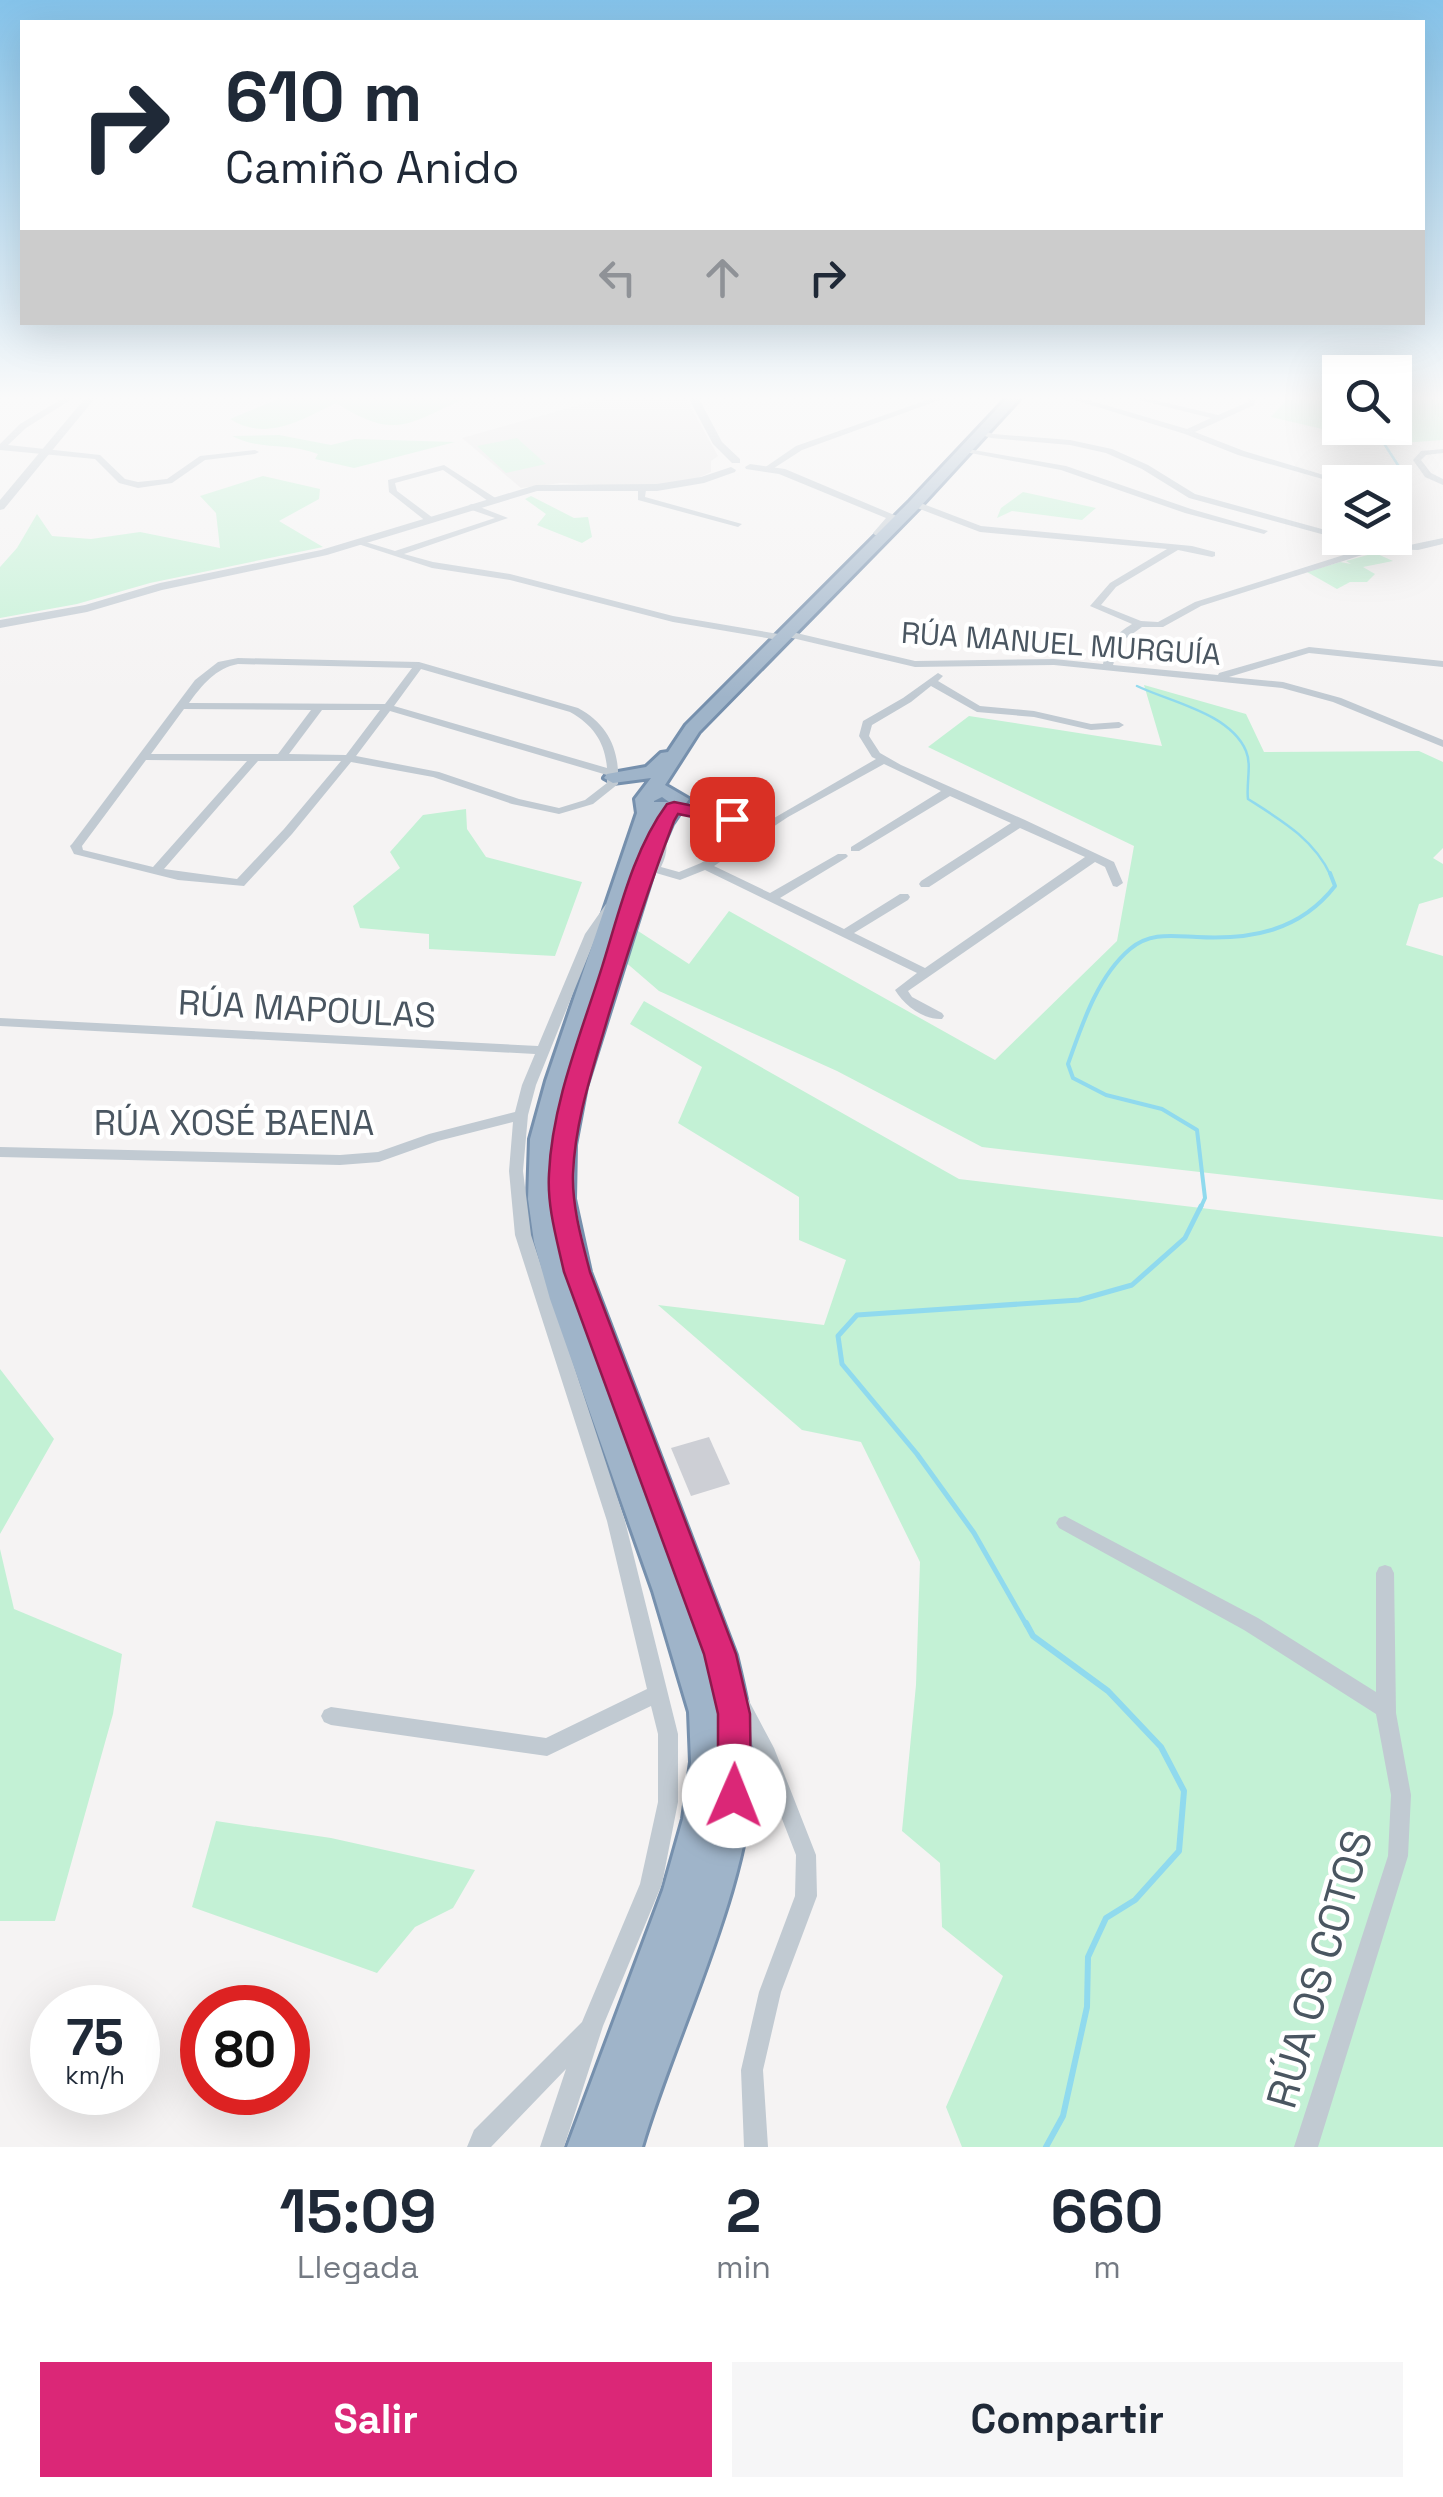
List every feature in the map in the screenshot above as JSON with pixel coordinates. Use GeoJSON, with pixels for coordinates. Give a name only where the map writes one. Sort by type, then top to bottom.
{"type":"FeatureCollection","features":[{"type":"Feature","properties":{"kind":"highway"},"geometry":{"type":"LineString","coordinates":[[616,778],[652,772],[922,497]]}},
{"type":"Feature","properties":{"kind":"highway"},"geometry":{"type":"LineString","coordinates":[[586,2147],[680,1890],[700,1819],[707,1762],[706,1712],[668,1591],[563,1299],[540,1198],[542,1139],[557,1081],[674,803],[673,775],[680,758],[738,685]]}},
{"type":"Feature","properties":{"kind":"highway"},"geometry":{"type":"LineString","coordinates":[[622,2147],[722,1855],[734,1796],[734,1714],[728,1683],[596,1329],[566,1226],[561,1178],[564,1135],[575,1088],[638,882],[648,798],[682,742]]}},
{"type":"Feature","properties":{"kind":"highway"},"geometry":{"type":"LineString","coordinates":[[616,778],[648,798],[674,803]]}},
{"type":"Feature","properties":{"kind":"street"},"geometry":{"type":"LineString","coordinates":[[400,497],[430,520]]}},
{"type":"Feature","properties":{"kind":"street"},"geometry":{"type":"LineString","coordinates":[[488,497],[494,501]]}},
{"type":"Feature","properties":{"kind":"street"},"geometry":{"type":"LineString","coordinates":[[0,624],[294,560],[506,497]]}},
{"type":"Feature","properties":{"kind":"street"},"geometry":{"type":"LineString","coordinates":[[641,497],[738,524]]}},
{"type":"Feature","properties":{"kind":"street"},"geometry":{"type":"LineString","coordinates":[[844,497],[893,519],[868,545],[862,558]]}},
{"type":"Feature","properties":{"kind":"street"},"geometry":{"type":"LineString","coordinates":[[880,511],[900,511],[917,497]]}},
{"type":"Feature","properties":{"kind":"street"},"geometry":{"type":"LineString","coordinates":[[1147,497],[1264,531]]}},
{"type":"Feature","properties":{"kind":"street"},"geometry":{"type":"LineString","coordinates":[[1200,497],[1322,532]]}},
{"type":"Feature","properties":{"kind":"street"},"geometry":{"type":"LineString","coordinates":[[915,504],[980,529],[1212,554]]}},
{"type":"Feature","properties":{"kind":"street"},"geometry":{"type":"LineString","coordinates":[[1202,516],[1219,504]]}},
{"type":"Feature","properties":{"kind":"street"},"geometry":{"type":"LineString","coordinates":[[396,553],[504,518],[472,507]]}},
{"type":"Feature","properties":{"kind":"street"},"geometry":{"type":"LineString","coordinates":[[1412,548],[1424,549],[1443,541]]}},
{"type":"Feature","properties":{"kind":"street","name":"RÚA MANUEL MURGUÍA"},"geometry":{"type":"LineString","coordinates":[[359,542],[432,565],[510,577],[689,622],[786,636],[895,660],[938,666],[1034,662],[1208,680],[1246,680],[1318,694],[1443,744]]}},
{"type":"Feature","properties":{"kind":"street"},"geometry":{"type":"LineString","coordinates":[[1176,548],[1113,585],[1095,606],[1140,624],[1160,625],[1198,604],[1354,555]]}},
{"type":"Feature","properties":{"kind":"street"},"geometry":{"type":"LineString","coordinates":[[1108,667],[1111,645],[1123,632],[1140,624]]}},
{"type":"Feature","properties":{"kind":"street"},"geometry":{"type":"LineString","coordinates":[[1208,680],[1308,650],[1443,664]]}},
{"type":"Feature","properties":{"kind":"street"},"geometry":{"type":"LineString","coordinates":[[420,664],[264,860],[240,884],[86,855],[76,846],[180,706],[213,670],[238,661],[420,664],[594,719],[603,730],[616,778]]}},
{"type":"Feature","properties":{"kind":"street"},"geometry":{"type":"LineString","coordinates":[[938,666],[937,679],[867,723],[864,736],[876,755],[1094,856],[1110,865],[1117,883]]}},
{"type":"Feature","properties":{"kind":"street","name":"RÚA MANUEL MURGUÍA"},"geometry":{"type":"LineString","coordinates":[[932,682],[977,709],[1034,714],[1092,727],[1119,725]]}},
{"type":"Feature","properties":{"kind":"street"},"geometry":{"type":"LineString","coordinates":[[180,706],[388,706],[616,778]]}},
{"type":"Feature","properties":{"kind":"street"},"geometry":{"type":"LineString","coordinates":[[280,759],[319,706]]}},
{"type":"Feature","properties":{"kind":"street"},"geometry":{"type":"LineString","coordinates":[[142,756],[346,758],[435,774],[516,802],[559,811],[579,807],[616,778]]}},
{"type":"Feature","properties":{"kind":"street"},"geometry":{"type":"LineString","coordinates":[[156,871],[255,758]]}},
{"type":"Feature","properties":{"kind":"street"},"geometry":{"type":"LineString","coordinates":[[552,2147],[592,2026],[651,1884],[668,1802],[668,1734],[616,1521],[523,1235],[516,1171],[521,1115],[542,1050],[592,934],[638,882],[680,876],[705,866],[884,760]]}},
{"type":"Feature","properties":{"kind":"street"},"geometry":{"type":"LineString","coordinates":[[855,848],[950,790]]}},
{"type":"Feature","properties":{"kind":"street"},"geometry":{"type":"LineString","coordinates":[[674,803],[736,821],[744,831],[744,841]]}},
{"type":"Feature","properties":{"kind":"street"},"geometry":{"type":"LineString","coordinates":[[925,884],[1021,822]]}},
{"type":"Feature","properties":{"kind":"street"},"geometry":{"type":"LineString","coordinates":[[772,897],[842,856]]}},
{"type":"Feature","properties":{"kind":"street"},"geometry":{"type":"LineString","coordinates":[[937,1016],[907,1000],[901,990],[1094,856]]}},
{"type":"Feature","properties":{"kind":"street"},"geometry":{"type":"LineString","coordinates":[[705,866],[926,973]]}},
{"type":"Feature","properties":{"kind":"street"},"geometry":{"type":"LineString","coordinates":[[846,933],[904,897]]}},
{"type":"Feature","properties":{"kind":"street","name":"RÚA MAPOULAS"},"geometry":{"type":"LineString","coordinates":[[0,1022],[542,1050]]}},
{"type":"Feature","properties":{"kind":"street","name":"RÚA XOSÉ BAENA"},"geometry":{"type":"LineString","coordinates":[[0,1152],[340,1160],[379,1157],[434,1136],[521,1115]]}},
{"type":"Feature","properties":{"kind":"street"},"geometry":{"type":"LineString","coordinates":[[1065,1523],[1251,1624],[1386,1709]]}},
{"type":"Feature","properties":{"kind":"street","name":"RÚA OS COTOS"},"geometry":{"type":"LineString","coordinates":[[1306,2147],[1398,1856],[1401,1794],[1386,1709],[1384,1573]]}},
{"type":"Feature","properties":{"kind":"street"},"geometry":{"type":"LineString","coordinates":[[728,1683],[759,1737],[806,1855],[806,1896],[770,1992],[752,2070],[756,2147]]}},
{"type":"Feature","properties":{"kind":"street"},"geometry":{"type":"LineString","coordinates":[[330,1716],[547,1747],[658,1693]]}},
{"type":"Feature","properties":{"kind":"street"},"geometry":{"type":"LineString","coordinates":[[478,2147],[482,2138],[592,2026]]}},
{"type":"Feature","properties":{"kind":"green space"},"geometry":{"type":"Polygon","coordinates":[[[201,497],[319,497],[279,521],[323,547],[0,618],[0,567],[17,548],[37,514],[52,536],[91,539],[140,532],[220,548],[216,513],[201,497]]]}},
{"type":"Feature","properties":{"kind":"green space"},"geometry":{"type":"Polygon","coordinates":[[[533,497],[574,518],[588,517],[592,537],[582,543],[537,525],[546,514],[525,499],[533,497]]]}},
{"type":"Feature","properties":{"kind":"green space"},"geometry":{"type":"Polygon","coordinates":[[[1016,497],[1047,497],[1096,508],[1082,520],[1012,511],[997,518],[1001,508],[1016,497]]]}},
{"type":"Feature","properties":{"kind":"green space"},"geometry":{"type":"Polygon","coordinates":[[[1380,555],[1393,561],[1363,567],[1375,574],[1367,582],[1350,582],[1337,589],[1307,572],[1340,562],[1351,564],[1346,561],[1380,555]]]}},
{"type":"Feature","properties":{"kind":"green space"},"geometry":{"type":"Polygon","coordinates":[[[1144,685],[1246,714],[1264,752],[1419,751],[1443,762],[1443,848],[1433,858],[1443,864],[1443,897],[1419,904],[1406,945],[1443,956],[1443,1200],[982,1147],[837,1071],[659,991],[623,960],[635,929],[689,964],[729,911],[995,1060],[1117,941],[1134,846],[928,747],[969,716],[1162,746],[1144,685]]]}},
{"type":"Feature","properties":{"kind":"green space"},"geometry":{"type":"Polygon","coordinates":[[[466,809],[467,829],[486,857],[582,882],[555,956],[429,949],[429,934],[360,928],[353,906],[400,868],[390,852],[423,815],[466,809]]]}},
{"type":"Feature","properties":{"kind":"green space"},"geometry":{"type":"Polygon","coordinates":[[[644,1001],[959,1179],[1443,1237],[1443,2147],[962,2147],[946,2107],[1003,1976],[942,1927],[940,1863],[902,1831],[916,1685],[920,1562],[861,1442],[802,1430],[658,1305],[824,1325],[846,1260],[799,1240],[799,1197],[678,1123],[702,1067],[630,1024],[644,1001]]]}},
{"type":"Feature","properties":{"kind":"green space"},"geometry":{"type":"Polygon","coordinates":[[[0,1369],[54,1439],[0,1534],[0,1369]]]}},
{"type":"Feature","properties":{"kind":"green space"},"geometry":{"type":"Polygon","coordinates":[[[0,1549],[14,1609],[122,1654],[113,1714],[55,1921],[0,1921],[0,1549]]]}},
{"type":"Feature","properties":{"kind":"green space"},"geometry":{"type":"Polygon","coordinates":[[[216,1821],[331,1838],[475,1870],[453,1908],[415,1927],[377,1973],[192,1907],[216,1821]]]}},
{"type":"Feature","properties":{"kind":"building"},"geometry":{"type":"Polygon","coordinates":[[[709,1437],[730,1484],[691,1496],[671,1448],[709,1437]]]}},
{"type":"Feature","properties":{"kind":"waterway"},"geometry":{"type":"LineString","coordinates":[[1137,686],[1198,710],[1227,727],[1248,756],[1248,799],[1306,841],[1331,876]]}},
{"type":"Feature","properties":{"kind":"waterway"},"geometry":{"type":"LineString","coordinates":[[1200,1209],[1205,1198],[1197,1130],[1162,1109],[1106,1095],[1073,1078],[1068,1064],[1079,1034],[1108,973],[1130,949],[1162,936],[1236,937],[1273,930],[1321,901],[1335,886],[1330,873]]}},
{"type":"Feature","properties":{"kind":"waterway"},"geometry":{"type":"LineString","coordinates":[[1027,1626],[974,1533],[917,1454],[842,1364],[838,1336],[857,1315],[1079,1300],[1132,1285],[1185,1238],[1201,1206]]}},
{"type":"Feature","properties":{"kind":"waterway"},"geometry":{"type":"LineString","coordinates":[[1026,1623],[1033,1636],[1108,1691],[1161,1747],[1184,1791],[1179,1851],[1135,1900],[1106,1918],[1088,1957],[1087,2007],[1063,2116],[1046,2147]]}},
{"type":"Feature","properties":{"kind":"route"},"geometry":{"type":"LineString","coordinates":[[732,819],[672,808],[664,820],[634,897],[575,1088],[564,1135],[561,1178],[566,1226],[596,1329],[720,1654],[734,1714],[734,1796]]}}]}
